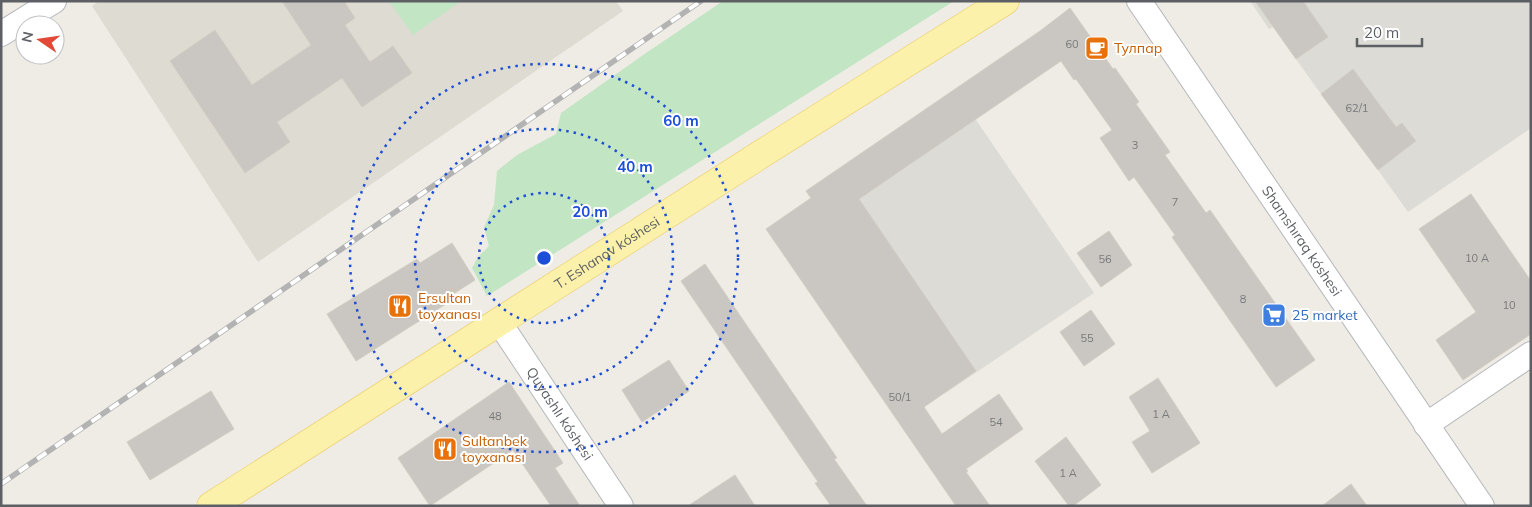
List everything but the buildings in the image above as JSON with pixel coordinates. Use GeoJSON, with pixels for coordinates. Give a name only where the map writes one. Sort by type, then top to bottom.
{"type":"FeatureCollection","features":[{"type":"Feature","properties":{"kind":"main road","name":"T. Eshanov kóshesi"},"geometry":{"type":"LineString","coordinates":[[211,506],[766,151],[1005,1]]}},
{"type":"Feature","properties":{"kind":"street"},"geometry":{"type":"LineString","coordinates":[[1,34],[54,1]]}},
{"type":"Feature","properties":{"kind":"street","name":"Shamshıraq kóshesi"},"geometry":{"type":"LineString","coordinates":[[1139,1],[1482,506]]}},
{"type":"Feature","properties":{"kind":"street","name":"Quyashlı kóshesi"},"geometry":{"type":"LineString","coordinates":[[499,322],[621,506]]}},
{"type":"Feature","properties":{"kind":"street"},"geometry":{"type":"LineString","coordinates":[[1426,425],[1531,354]]}},
{"type":"Feature","properties":{"kind":"shaded area"},"geometry":{"type":"Polygon","coordinates":[[[99,1],[616,1],[623,11],[258,262],[92,6],[99,1]]]}},
{"type":"Feature","properties":{"kind":"shaded area"},"geometry":{"type":"Polygon","coordinates":[[[1250,1],[1531,1],[1531,128],[1408,212],[1378,170],[1416,141],[1402,123],[1396,127],[1353,69],[1321,94],[1273,27],[1269,29],[1250,1]]]}},
{"type":"Feature","properties":{"kind":"shaded area"},"geometry":{"type":"Polygon","coordinates":[[[955,89],[1094,293],[944,394],[806,191],[955,89]]]}},
{"type":"Feature","properties":{"kind":"green space"},"geometry":{"type":"Polygon","coordinates":[[[389,1],[461,1],[413,35],[389,1]]]}},
{"type":"Feature","properties":{"kind":"green space"},"geometry":{"type":"Polygon","coordinates":[[[723,1],[954,1],[487,296],[472,268],[478,257],[489,246],[484,227],[494,205],[497,171],[517,155],[556,134],[561,113],[723,1]]]}},
{"type":"Feature","properties":{"kind":"railway"},"geometry":{"type":"LineString","coordinates":[[1,484],[701,1]]}},
{"type":"Feature","properties":{"kind":"place","name":"Тулпар"},"geometry":{"type":"Point","coordinates":[1097,48]}},
{"type":"Feature","properties":{"kind":"place","name":"Ersultan toyxanası"},"geometry":{"type":"Point","coordinates":[400,306]}},
{"type":"Feature","properties":{"kind":"place","name":"25 market"},"geometry":{"type":"Point","coordinates":[1274,315]}},
{"type":"Feature","properties":{"kind":"place","name":"Sultanbek toyxanası"},"geometry":{"type":"Point","coordinates":[445,449]}}]}
